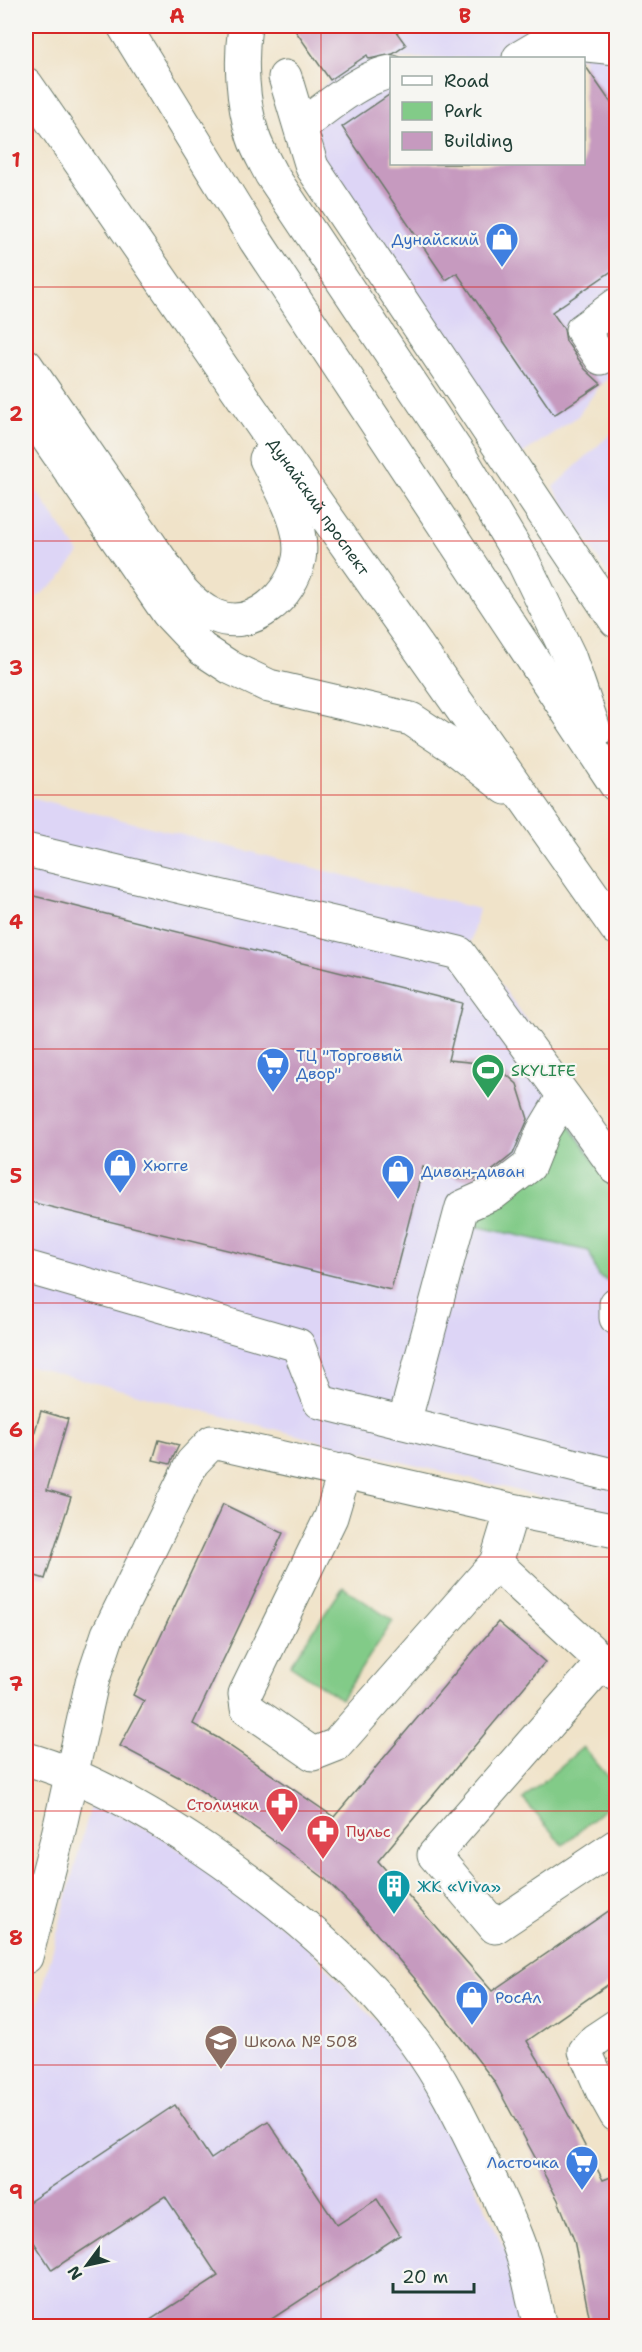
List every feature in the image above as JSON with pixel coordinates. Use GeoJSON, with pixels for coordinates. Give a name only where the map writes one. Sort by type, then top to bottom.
{"type":"FeatureCollection","features":[{"type":"Feature","properties":{"kind":"main road"},"geometry":{"type":"LineString","coordinates":[[124,26],[256,241],[614,781]]}},
{"type":"Feature","properties":{"kind":"main road"},"geometry":{"type":"LineString","coordinates":[[245,26],[242,58],[246,97],[253,136],[271,174],[463,461],[524,563],[569,656],[614,781]]}},
{"type":"Feature","properties":{"kind":"main road"},"geometry":{"type":"LineString","coordinates":[[521,57],[548,41],[615,50]]}},
{"type":"Feature","properties":{"kind":"main road"},"geometry":{"type":"LineString","coordinates":[[300,127],[347,93],[382,73],[390,72]]}},
{"type":"Feature","properties":{"kind":"main road"},"geometry":{"type":"LineString","coordinates":[[285,77],[312,166],[612,605]]}},
{"type":"Feature","properties":{"kind":"main road","name":"Дунайский проспект"},"geometry":{"type":"LineString","coordinates":[[26,84],[616,928]]}},
{"type":"Feature","properties":{"kind":"main road"},"geometry":{"type":"LineString","coordinates":[[602,358],[582,330],[616,305]]}},
{"type":"Feature","properties":{"kind":"main road"},"geometry":{"type":"LineString","coordinates":[[26,365],[182,591],[197,607],[217,617],[237,619],[257,615],[280,598],[291,580],[299,558],[295,519],[214,356]]}},
{"type":"Feature","properties":{"kind":"main road"},"geometry":{"type":"LineString","coordinates":[[26,407],[168,613],[202,649],[231,668],[269,686],[411,719],[452,746],[536,812]]}},
{"type":"Feature","properties":{"kind":"main road"},"geometry":{"type":"LineString","coordinates":[[26,850],[459,953],[616,1168]]}},
{"type":"Feature","properties":{"kind":"main road"},"geometry":{"type":"LineString","coordinates":[[404,1423],[462,1207],[494,1193],[529,1166],[543,1131],[564,1096]]}},
{"type":"Feature","properties":{"kind":"main road"},"geometry":{"type":"LineString","coordinates":[[26,1267],[298,1345],[320,1402],[616,1476]]}},
{"type":"Feature","properties":{"kind":"main road"},"geometry":{"type":"LineString","coordinates":[[616,1304],[616,1318]]}},
{"type":"Feature","properties":{"kind":"main road"},"geometry":{"type":"LineString","coordinates":[[26,1957],[92,1682],[108,1634],[192,1463],[212,1442],[345,1470],[512,1510],[616,1531]]}},
{"type":"Feature","properties":{"kind":"main road"},"geometry":{"type":"LineString","coordinates":[[345,1470],[331,1517],[245,1694],[247,1708],[313,1754],[336,1745],[496,1563],[512,1510]]}},
{"type":"Feature","properties":{"kind":"main road"},"geometry":{"type":"LineString","coordinates":[[496,1563],[610,1668],[434,1856],[495,1927],[616,1846]]}},
{"type":"Feature","properties":{"kind":"main road"},"geometry":{"type":"LineString","coordinates":[[26,1759],[71,1776],[164,1822],[254,1883],[323,1941],[413,2040],[442,2083],[500,2200],[523,2258],[540,2326]]}},
{"type":"Feature","properties":{"kind":"main road"},"geometry":{"type":"LineString","coordinates":[[616,2026],[595,2040],[585,2051],[616,2115]]}},
{"type":"Feature","properties":{"kind":"shaded area","name":"Дунайский"},"geometry":{"type":"Polygon","coordinates":[[[292,26],[616,26],[616,373],[601,384],[577,417],[516,458],[289,121],[330,80],[292,26]]]}},
{"type":"Feature","properties":{"kind":"shaded area"},"geometry":{"type":"Polygon","coordinates":[[[616,429],[616,587],[553,487],[616,429]]]}},
{"type":"Feature","properties":{"kind":"shaded area"},"geometry":{"type":"Polygon","coordinates":[[[26,476],[79,553],[60,579],[36,598],[26,601],[26,476]]]}},
{"type":"Feature","properties":{"kind":"shaded area"},"geometry":{"type":"Polygon","coordinates":[[[26,796],[479,909],[470,943],[616,1141],[616,1515],[26,1365],[26,796]]]}},
{"type":"Feature","properties":{"kind":"shaded area","name":"Школа № 508"},"geometry":{"type":"Polygon","coordinates":[[[92,1801],[157,1834],[242,1893],[311,1950],[401,2048],[431,2092],[511,2262],[525,2326],[26,2326],[26,2036],[34,2021],[92,1801]]]}},
{"type":"Feature","properties":{"kind":"green space"},"geometry":{"type":"Polygon","coordinates":[[[567,1122],[616,1193],[616,1271],[609,1281],[598,1276],[589,1251],[470,1225],[567,1122]]]}},
{"type":"Feature","properties":{"kind":"green space"},"geometry":{"type":"Polygon","coordinates":[[[343,1587],[393,1621],[341,1699],[290,1665],[343,1587]]]}},
{"type":"Feature","properties":{"kind":"green space"},"geometry":{"type":"Polygon","coordinates":[[[583,1747],[616,1786],[616,1799],[563,1845],[523,1799],[583,1747]]]}},
{"type":"Feature","properties":{"kind":"building"},"geometry":{"type":"Polygon","coordinates":[[[292,26],[392,26],[406,45],[393,54],[369,59],[367,55],[330,80],[292,26]]]}},
{"type":"Feature","properties":{"kind":"building"},"geometry":{"type":"Polygon","coordinates":[[[585,65],[616,110],[616,268],[552,312],[564,329],[566,341],[585,369],[601,384],[554,415],[457,273],[446,280],[342,127],[390,94],[390,165],[585,165],[585,65]]]}},
{"type":"Feature","properties":{"kind":"building","name":"ТЦ \"Торговый Двор\""},"geometry":{"type":"Polygon","coordinates":[[[26,894],[462,1003],[448,1060],[489,1064],[499,1068],[517,1084],[528,1119],[513,1154],[484,1177],[475,1179],[458,1179],[423,1167],[391,1290],[26,1201],[26,894]]]}},
{"type":"Feature","properties":{"kind":"building"},"geometry":{"type":"Polygon","coordinates":[[[41,1411],[68,1419],[47,1490],[71,1497],[45,1579],[26,1573],[26,1461],[41,1411]]]}},
{"type":"Feature","properties":{"kind":"building"},"geometry":{"type":"Polygon","coordinates":[[[159,1440],[179,1445],[170,1464],[153,1460],[159,1440]]]}},
{"type":"Feature","properties":{"kind":"building","name":"ЖК «Viva»"},"geometry":{"type":"Polygon","coordinates":[[[223,1504],[283,1533],[193,1724],[218,1738],[334,1817],[498,1622],[545,1662],[378,1861],[492,1991],[616,1906],[616,1979],[527,2041],[603,2180],[616,2175],[616,2326],[591,2326],[574,2240],[558,2200],[494,2081],[422,1987],[358,1912],[324,1878],[286,1849],[188,1782],[120,1746],[144,1701],[133,1695],[223,1504]]]}},
{"type":"Feature","properties":{"kind":"building"},"geometry":{"type":"Polygon","coordinates":[[[175,2105],[211,2159],[268,2121],[337,2225],[377,2199],[400,2235],[261,2326],[141,2326],[218,2276],[165,2196],[52,2270],[26,2230],[26,2204],[175,2105]]]}},
{"type":"Feature","properties":{"kind":"place","name":"Дунайский"},"geometry":{"type":"Point","coordinates":[502,268]}},
{"type":"Feature","properties":{"kind":"place","name":"ТЦ \"Торговый Двор\""},"geometry":{"type":"Point","coordinates":[273,1093]}},
{"type":"Feature","properties":{"kind":"place","name":"SKYLIFE"},"geometry":{"type":"Point","coordinates":[488,1099]}},
{"type":"Feature","properties":{"kind":"place","name":"Хюгге"},"geometry":{"type":"Point","coordinates":[120,1194]}},
{"type":"Feature","properties":{"kind":"place","name":"Диван-диван"},"geometry":{"type":"Point","coordinates":[398,1200]}},
{"type":"Feature","properties":{"kind":"place","name":"Столички"},"geometry":{"type":"Point","coordinates":[282,1833]}},
{"type":"Feature","properties":{"kind":"place","name":"Пульс"},"geometry":{"type":"Point","coordinates":[323,1860]}},
{"type":"Feature","properties":{"kind":"place","name":"ЖК «Viva»"},"geometry":{"type":"Point","coordinates":[394,1915]}},
{"type":"Feature","properties":{"kind":"place","name":"РосАл"},"geometry":{"type":"Point","coordinates":[472,2026]}},
{"type":"Feature","properties":{"kind":"place","name":"Школа № 508"},"geometry":{"type":"Point","coordinates":[221,2070]}},
{"type":"Feature","properties":{"kind":"place","name":"Ласточка"},"geometry":{"type":"Point","coordinates":[582,2191]}}]}
